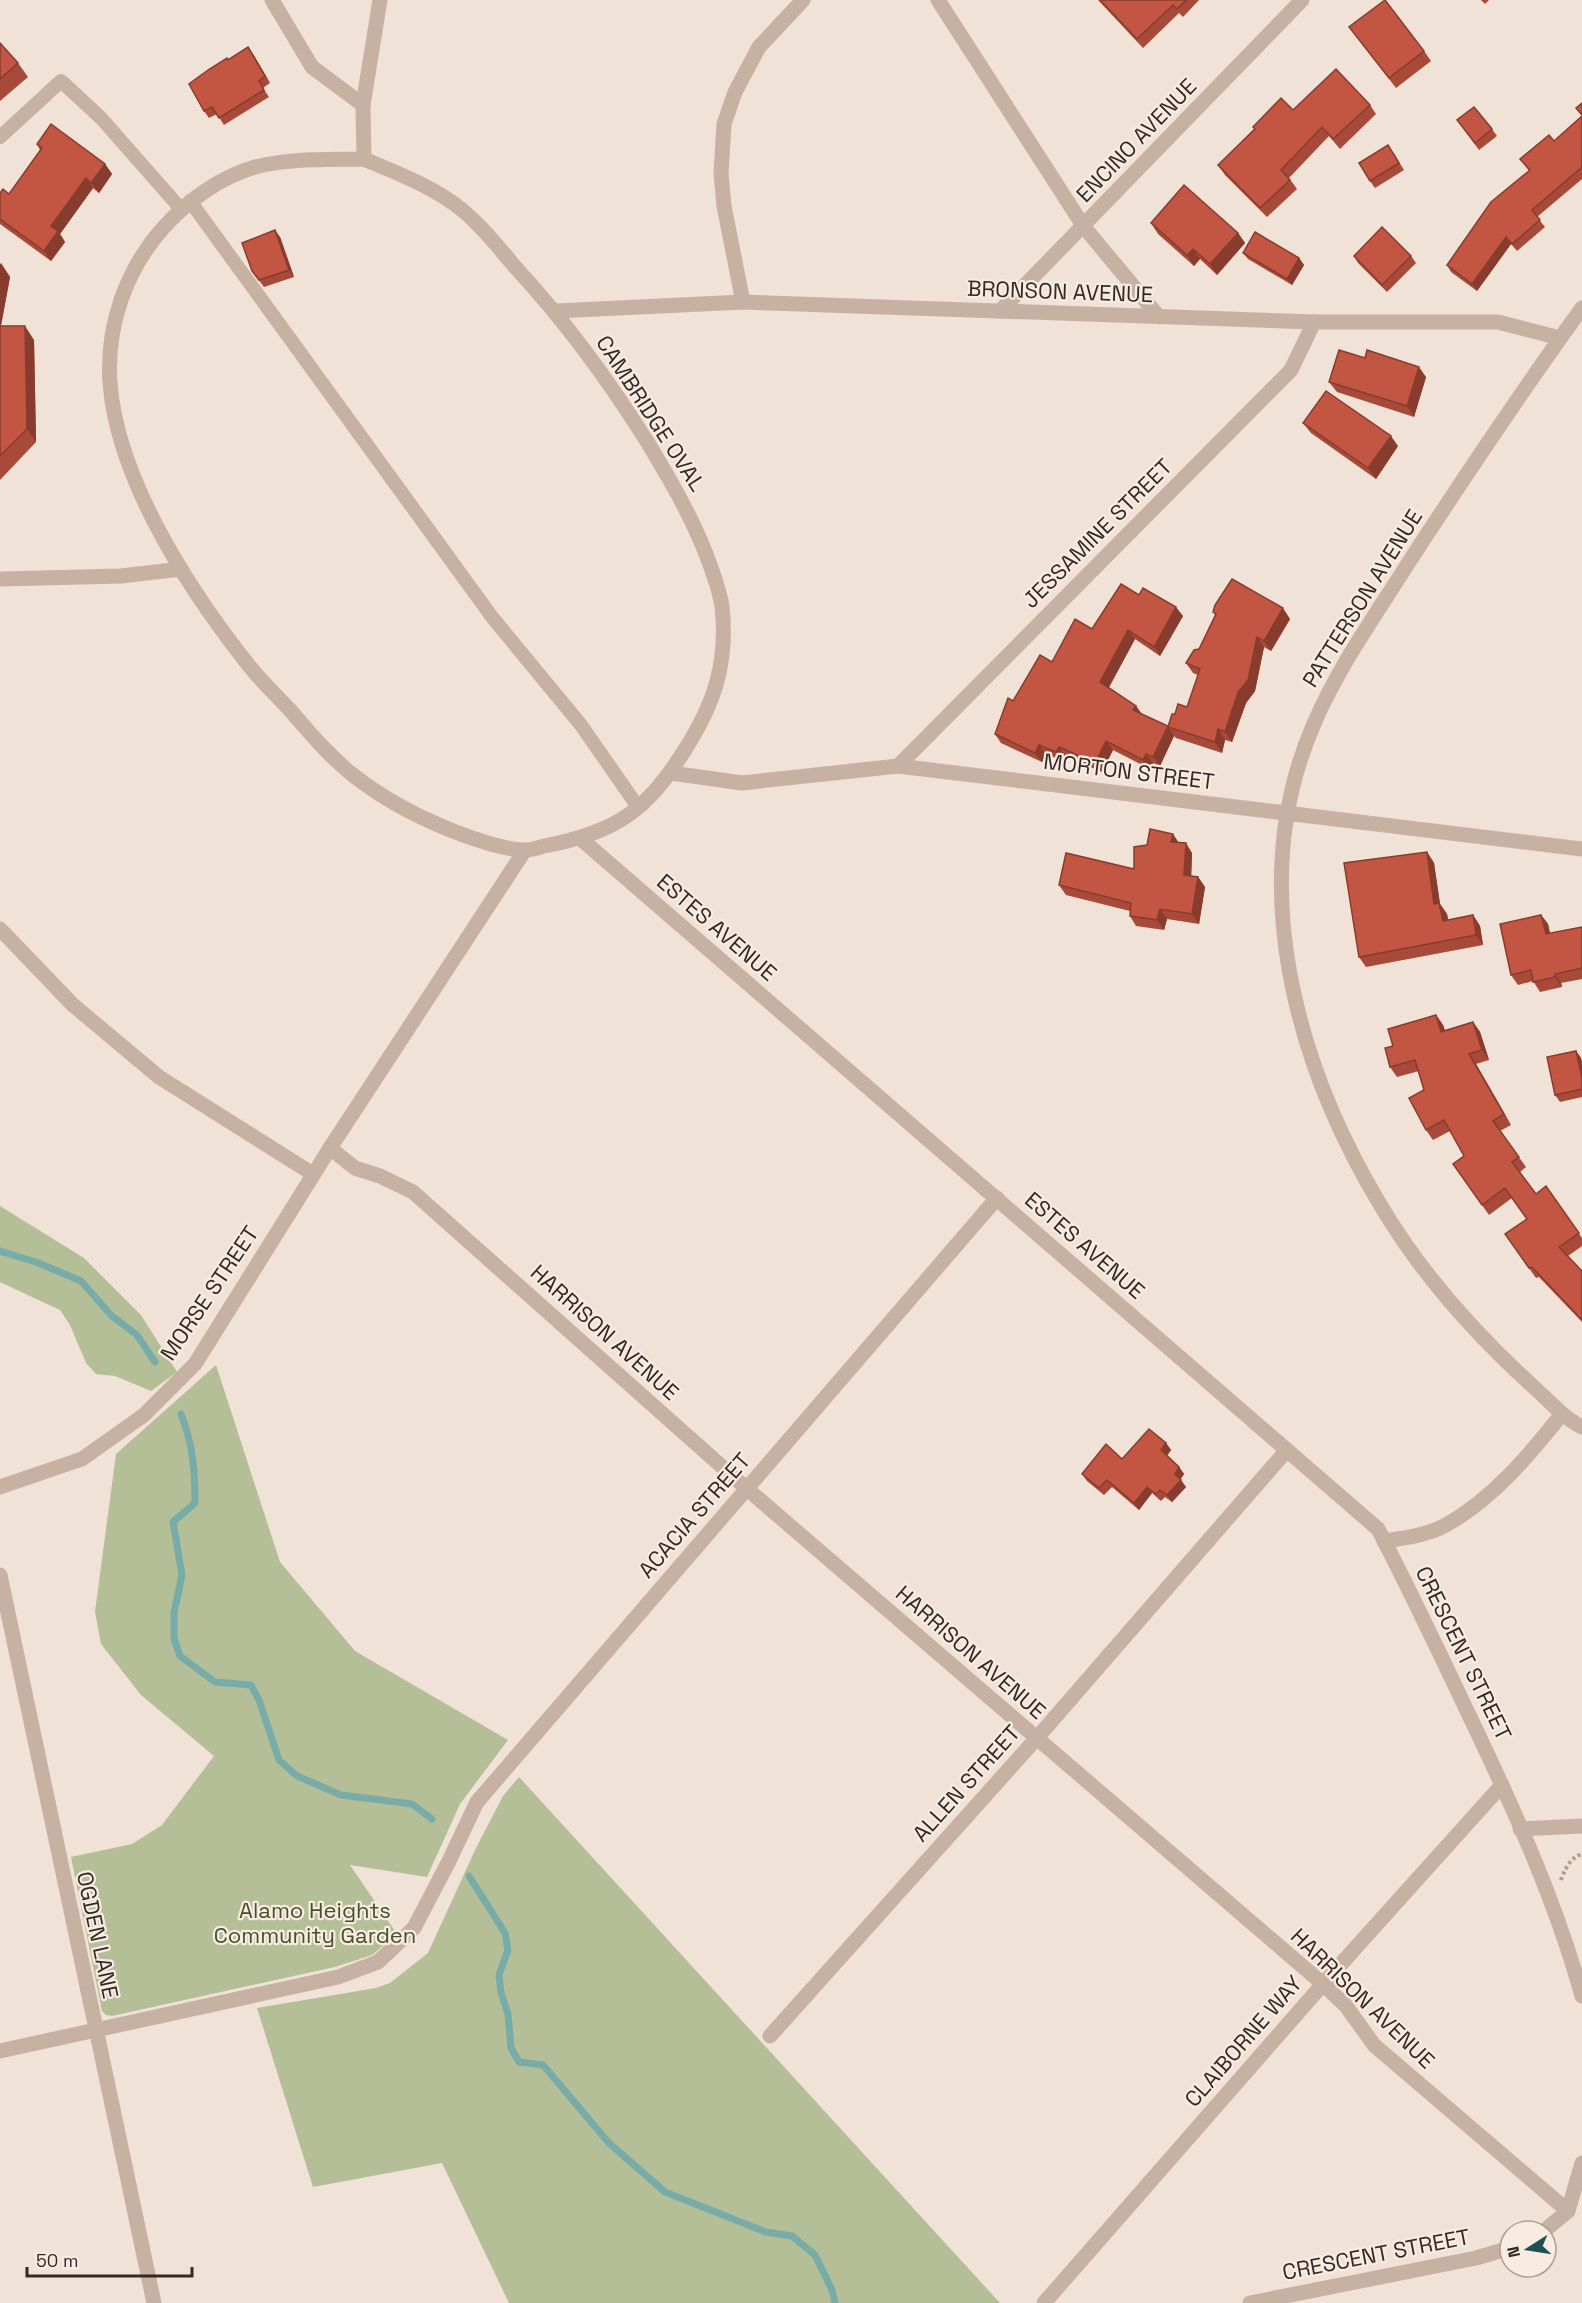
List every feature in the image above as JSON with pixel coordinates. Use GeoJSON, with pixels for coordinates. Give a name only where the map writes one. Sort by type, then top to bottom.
{"type":"FeatureCollection","features":[{"type":"Feature","properties":{"kind":"street"},"geometry":{"type":"LineString","coordinates":[[272,0],[312,67],[363,105]]}},
{"type":"Feature","properties":{"kind":"street"},"geometry":{"type":"LineString","coordinates":[[364,159],[363,105],[380,0]]}},
{"type":"Feature","properties":{"kind":"street"},"geometry":{"type":"LineString","coordinates":[[743,303],[724,206],[721,173],[724,124],[735,92],[759,47],[803,0]]}},
{"type":"Feature","properties":{"kind":"street"},"geometry":{"type":"LineString","coordinates":[[938,0],[1084,227],[1159,317]]}},
{"type":"Feature","properties":{"kind":"street","name":"ENCINO AVENUE"},"geometry":{"type":"LineString","coordinates":[[1000,311],[1302,0]]}},
{"type":"Feature","properties":{"kind":"street","name":"CAMBRIDGE OVAL"},"geometry":{"type":"LineString","coordinates":[[364,159],[414,181],[461,208],[556,311],[620,398],[676,488],[699,537],[721,602],[723,641],[717,690],[703,722],[671,773],[627,818],[580,839],[525,850],[472,839],[434,823],[384,797],[348,771],[323,747],[244,660],[181,569],[132,476],[113,409],[109,365],[114,321],[128,279],[151,241],[186,205],[217,183],[248,169],[291,161],[364,159]]}},
{"type":"Feature","properties":{"kind":"street","name":"BRONSON AVENUE"},"geometry":{"type":"LineString","coordinates":[[556,311],[743,303],[1314,322],[1498,322],[1560,338]]}},
{"type":"Feature","properties":{"kind":"street","name":"PATTERSON AVENUE"},"geometry":{"type":"LineString","coordinates":[[1582,308],[1473,462],[1335,678],[1312,728],[1294,779],[1280,861],[1281,922],[1290,977],[1319,1078],[1364,1177],[1400,1238],[1443,1294],[1520,1376],[1562,1414],[1582,1427]]}},
{"type":"Feature","properties":{"kind":"street","name":"JESSAMINE STREET"},"geometry":{"type":"LineString","coordinates":[[898,766],[1291,370],[1314,322]]}},
{"type":"Feature","properties":{"kind":"street"},"geometry":{"type":"LineString","coordinates":[[0,579],[121,576],[181,569]]}},
{"type":"Feature","properties":{"kind":"street","name":"MORTON STREET"},"geometry":{"type":"LineString","coordinates":[[671,773],[742,783],[898,766],[1582,849]]}},
{"type":"Feature","properties":{"kind":"street","name":"ESTES AVENUE"},"geometry":{"type":"LineString","coordinates":[[580,839],[1377,1528],[1384,1541]]}},
{"type":"Feature","properties":{"kind":"street"},"geometry":{"type":"LineString","coordinates":[[330,1148],[525,850]]}},
{"type":"Feature","properties":{"kind":"street"},"geometry":{"type":"LineString","coordinates":[[0,929],[74,1005],[159,1077],[313,1174]]}},
{"type":"Feature","properties":{"kind":"street","name":"MORSE STREET"},"geometry":{"type":"LineString","coordinates":[[0,1487],[82,1459],[144,1415],[195,1364],[330,1148]]}},
{"type":"Feature","properties":{"kind":"street","name":"HARRISON AVENUE"},"geometry":{"type":"LineString","coordinates":[[330,1148],[355,1168],[380,1176],[413,1192],[746,1488],[1323,1984],[1346,2006],[1374,2045],[1568,2211]]}},
{"type":"Feature","properties":{"kind":"street","name":"ACACIA STREET"},"geometry":{"type":"LineString","coordinates":[[0,2051],[338,1977],[378,1962],[414,1928],[477,1802],[997,1198]]}},
{"type":"Feature","properties":{"kind":"street"},"geometry":{"type":"LineString","coordinates":[[1384,1541],[1412,1537],[1445,1526],[1485,1499],[1527,1457],[1562,1414]]}},
{"type":"Feature","properties":{"kind":"street","name":"ALLEN STREET"},"geometry":{"type":"LineString","coordinates":[[770,2036],[1036,1739],[1287,1450]]}},
{"type":"Feature","properties":{"kind":"street","name":"CRESCENT STREET"},"geometry":{"type":"LineString","coordinates":[[1384,1541],[1502,1785],[1520,1829]]}},
{"type":"Feature","properties":{"kind":"street","name":"OGDEN LANE"},"geometry":{"type":"LineString","coordinates":[[0,1575],[154,2303]]}},
{"type":"Feature","properties":{"kind":"street","name":"CLAIBORNE WAY"},"geometry":{"type":"LineString","coordinates":[[1044,2303],[1323,1984],[1502,1785]]}},
{"type":"Feature","properties":{"kind":"street"},"geometry":{"type":"LineString","coordinates":[[1582,1826],[1520,1829],[1552,1906],[1582,1996]]}},
{"type":"Feature","properties":{"kind":"street"},"geometry":{"type":"LineString","coordinates":[[1558,2219],[1568,2211],[1582,2163]]}},
{"type":"Feature","properties":{"kind":"street","name":"CRESCENT STREET"},"geometry":{"type":"LineString","coordinates":[[1250,2303],[1476,2258],[1498,2252]]}},
{"type":"Feature","properties":{"kind":"lane"},"geometry":{"type":"LineString","coordinates":[[0,137],[61,81],[101,118],[186,205],[328,388],[492,617],[581,725],[638,807]]}},
{"type":"Feature","properties":{"kind":"path"},"geometry":{"type":"LineString","coordinates":[[1552,1906],[1566,1867],[1582,1854]]}},
{"type":"Feature","properties":{"kind":"green space"},"geometry":{"type":"Polygon","coordinates":[[[0,1206],[84,1258],[141,1315],[177,1372],[151,1391],[115,1376],[96,1374],[86,1363],[70,1325],[60,1310],[0,1282],[0,1206]]]}},
{"type":"Feature","properties":{"kind":"green space","name":"Alamo Heights Community Garden"},"geometry":{"type":"Polygon","coordinates":[[[216,1365],[280,1562],[355,1651],[508,1740],[460,1804],[427,1877],[350,1865],[397,1934],[372,1955],[335,1967],[112,2016],[102,2011],[71,1857],[132,1844],[162,1825],[214,1756],[141,1695],[101,1644],[95,1612],[116,1454],[216,1365]]]}},
{"type":"Feature","properties":{"kind":"green space"},"geometry":{"type":"Polygon","coordinates":[[[519,1777],[1000,2303],[509,2303],[442,2163],[313,2187],[257,2008],[376,1988],[390,1983],[428,1953],[476,1848],[503,1796],[519,1777]]]}},
{"type":"Feature","properties":{"kind":"building"},"geometry":{"type":"Polygon","coordinates":[[[1100,0],[1186,0],[1177,9],[1173,5],[1137,39],[1100,0]]]}},
{"type":"Feature","properties":{"kind":"building"},"geometry":{"type":"Polygon","coordinates":[[[1385,0],[1424,51],[1389,78],[1349,27],[1385,0]]]}},
{"type":"Feature","properties":{"kind":"building"},"geometry":{"type":"Polygon","coordinates":[[[0,43],[18,63],[0,79],[0,43]]]}},
{"type":"Feature","properties":{"kind":"building"},"geometry":{"type":"Polygon","coordinates":[[[248,47],[265,76],[259,81],[264,90],[219,118],[212,107],[204,111],[189,84],[227,58],[228,60],[248,47]]]}},
{"type":"Feature","properties":{"kind":"building"},"geometry":{"type":"Polygon","coordinates":[[[1336,69],[1370,105],[1333,139],[1322,127],[1281,170],[1290,180],[1260,208],[1218,165],[1255,129],[1253,127],[1281,98],[1293,110],[1336,69]]]}},
{"type":"Feature","properties":{"kind":"building"},"geometry":{"type":"Polygon","coordinates":[[[1582,103],[1582,115],[1576,108],[1582,103]]]}},
{"type":"Feature","properties":{"kind":"building"},"geometry":{"type":"Polygon","coordinates":[[[1474,107],[1492,129],[1475,143],[1457,120],[1474,107]]]}},
{"type":"Feature","properties":{"kind":"building"},"geometry":{"type":"Polygon","coordinates":[[[1582,116],[1582,167],[1532,210],[1540,220],[1512,244],[1506,237],[1472,284],[1447,265],[1491,202],[1530,170],[1520,159],[1549,135],[1554,141],[1582,116]]]}},
{"type":"Feature","properties":{"kind":"building"},"geometry":{"type":"Polygon","coordinates":[[[51,124],[105,164],[91,183],[86,178],[51,226],[58,231],[44,251],[0,219],[0,193],[3,189],[9,194],[42,148],[37,144],[51,124]]]}},
{"type":"Feature","properties":{"kind":"building"},"geometry":{"type":"Polygon","coordinates":[[[1388,145],[1399,163],[1370,181],[1359,163],[1388,145]]]}},
{"type":"Feature","properties":{"kind":"building"},"geometry":{"type":"Polygon","coordinates":[[[1184,185],[1238,233],[1210,264],[1193,249],[1187,255],[1151,223],[1184,185]]]}},
{"type":"Feature","properties":{"kind":"building"},"geometry":{"type":"Polygon","coordinates":[[[1382,227],[1411,256],[1382,285],[1354,256],[1382,227]]]}},
{"type":"Feature","properties":{"kind":"building"},"geometry":{"type":"Polygon","coordinates":[[[275,230],[289,270],[259,280],[252,271],[242,243],[275,230]]]}},
{"type":"Feature","properties":{"kind":"building"},"geometry":{"type":"Polygon","coordinates":[[[1255,232],[1299,258],[1287,279],[1243,253],[1255,232]]]}},
{"type":"Feature","properties":{"kind":"building"},"geometry":{"type":"Polygon","coordinates":[[[0,326],[25,326],[27,429],[0,456],[0,326]]]}},
{"type":"Feature","properties":{"kind":"building"},"geometry":{"type":"Polygon","coordinates":[[[1339,350],[1365,358],[1367,350],[1419,367],[1407,406],[1329,382],[1339,350]]]}},
{"type":"Feature","properties":{"kind":"building"},"geometry":{"type":"Polygon","coordinates":[[[1326,391],[1391,436],[1368,468],[1303,423],[1326,391]]]}},
{"type":"Feature","properties":{"kind":"building"},"geometry":{"type":"Polygon","coordinates":[[[1232,579],[1283,608],[1264,641],[1257,637],[1248,680],[1238,692],[1225,732],[1218,729],[1215,742],[1168,727],[1178,704],[1187,707],[1200,669],[1186,663],[1194,650],[1199,649],[1216,614],[1213,612],[1215,605],[1232,579]]]}},
{"type":"Feature","properties":{"kind":"building"},"geometry":{"type":"Polygon","coordinates":[[[1121,584],[1139,595],[1143,588],[1176,607],[1154,647],[1128,630],[1100,682],[1136,706],[1133,710],[1168,726],[1153,757],[1146,754],[1143,760],[1106,741],[1095,763],[1059,747],[1056,752],[1039,745],[1035,753],[995,734],[1008,698],[1013,701],[1040,655],[1052,662],[1075,619],[1092,629],[1121,584]]]}},
{"type":"Feature","properties":{"kind":"building"},"geometry":{"type":"Polygon","coordinates":[[[1150,829],[1173,834],[1171,842],[1186,843],[1184,875],[1198,877],[1192,914],[1160,909],[1157,920],[1130,916],[1131,903],[1059,885],[1066,853],[1134,869],[1134,847],[1147,845],[1150,829]]]}},
{"type":"Feature","properties":{"kind":"building"},"geometry":{"type":"Polygon","coordinates":[[[1427,852],[1434,904],[1439,903],[1443,921],[1473,915],[1476,935],[1359,957],[1344,863],[1427,852]]]}},
{"type":"Feature","properties":{"kind":"building"},"geometry":{"type":"Polygon","coordinates":[[[1541,915],[1546,934],[1582,927],[1582,968],[1533,982],[1531,970],[1511,975],[1500,924],[1541,915]]]}},
{"type":"Feature","properties":{"kind":"building"},"geometry":{"type":"Polygon","coordinates":[[[1436,1015],[1441,1032],[1473,1022],[1482,1050],[1469,1054],[1504,1114],[1493,1121],[1519,1157],[1512,1162],[1536,1194],[1546,1186],[1579,1233],[1559,1247],[1582,1271],[1582,1320],[1532,1267],[1529,1268],[1505,1234],[1527,1219],[1505,1188],[1482,1205],[1453,1164],[1464,1156],[1444,1120],[1426,1130],[1409,1098],[1424,1090],[1415,1060],[1390,1067],[1385,1048],[1393,1046],[1388,1029],[1436,1015]]]}},
{"type":"Feature","properties":{"kind":"building"},"geometry":{"type":"Polygon","coordinates":[[[1576,1051],[1582,1089],[1555,1095],[1547,1057],[1576,1051]]]}},
{"type":"Feature","properties":{"kind":"building"},"geometry":{"type":"Polygon","coordinates":[[[1149,1429],[1166,1443],[1161,1450],[1179,1467],[1175,1474],[1181,1480],[1167,1495],[1160,1490],[1156,1494],[1147,1487],[1134,1503],[1107,1480],[1099,1488],[1082,1474],[1106,1444],[1122,1459],[1149,1429]]]}},
{"type":"Feature","properties":{"kind":"waterway"},"geometry":{"type":"LineString","coordinates":[[0,1251],[36,1262],[81,1281],[112,1316],[137,1335],[155,1362]]}},
{"type":"Feature","properties":{"kind":"waterway"},"geometry":{"type":"LineString","coordinates":[[181,1414],[192,1458],[195,1503],[173,1522],[182,1575],[174,1613],[174,1639],[180,1656],[215,1682],[251,1685],[259,1700],[279,1760],[297,1776],[341,1795],[412,1804],[432,1819]]}},
{"type":"Feature","properties":{"kind":"waterway"},"geometry":{"type":"LineString","coordinates":[[469,1876],[505,1933],[508,1950],[499,1975],[501,1993],[508,2014],[511,2048],[519,2062],[543,2065],[609,2143],[665,2192],[766,2232],[792,2236],[815,2255],[832,2290],[835,2303]]}}]}
